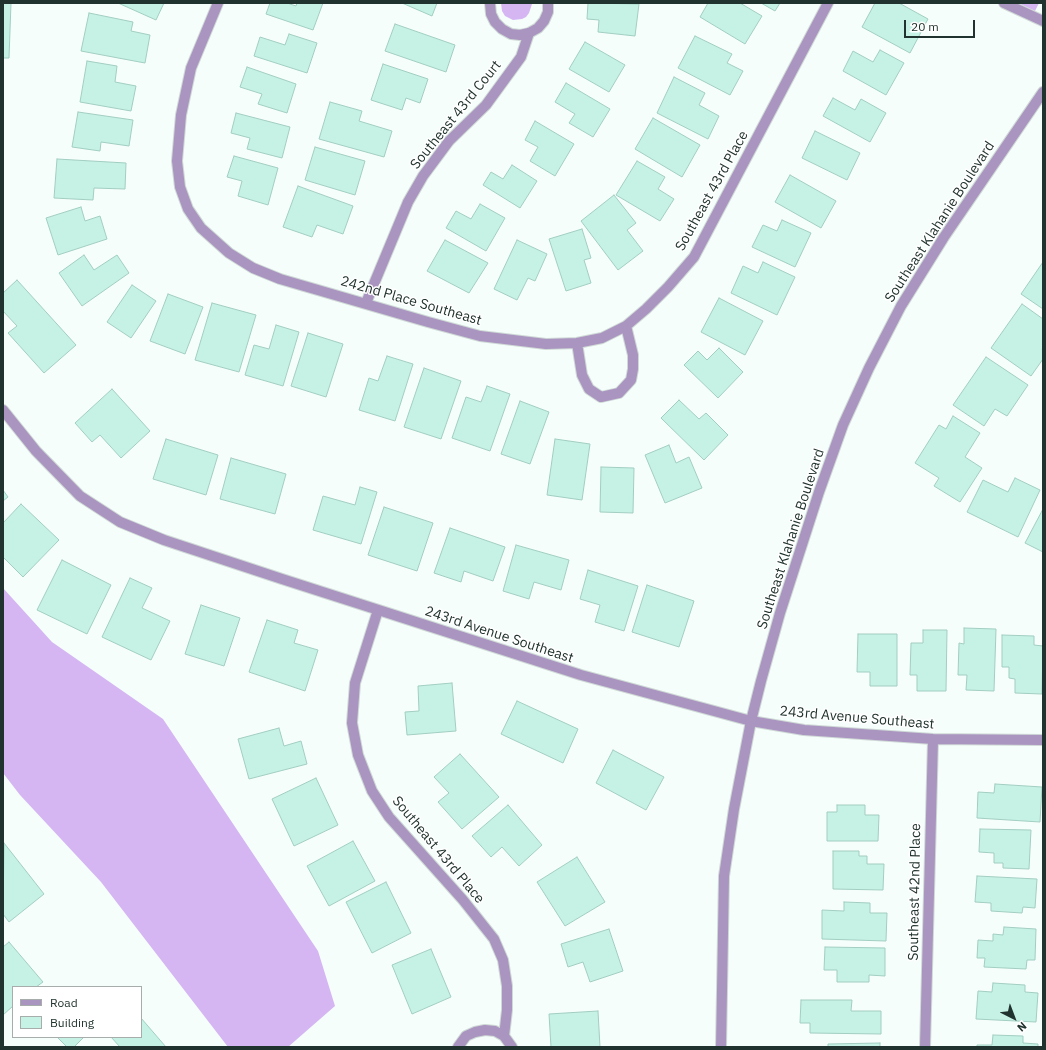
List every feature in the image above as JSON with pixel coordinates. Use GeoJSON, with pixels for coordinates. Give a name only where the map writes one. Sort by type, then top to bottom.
{"type":"FeatureCollection","features":[{"type":"Feature","properties":{"kind":"street","name":"242nd Place Southeast"},"geometry":{"type":"LineString","coordinates":[[218,3],[190,68],[181,115],[177,161],[180,187],[188,209],[201,228],[229,253],[253,268],[280,278],[480,336],[546,344],[577,343],[602,338],[626,326]]}},
{"type":"Feature","properties":{"kind":"street"},"geometry":{"type":"LineString","coordinates":[[490,3],[491,14],[495,22],[502,29],[511,34],[520,35],[529,33],[538,28],[544,21],[548,12],[548,3]]}},
{"type":"Feature","properties":{"kind":"street","name":"Southeast 43rd Place"},"geometry":{"type":"LineString","coordinates":[[626,326],[668,287],[694,257],[828,3]]}},
{"type":"Feature","properties":{"kind":"street"},"geometry":{"type":"LineString","coordinates":[[1004,3],[1043,20]]}},
{"type":"Feature","properties":{"kind":"street","name":"Southeast 43rd Court"},"geometry":{"type":"LineString","coordinates":[[366,303],[408,202],[423,176],[449,141],[486,105],[521,57],[529,33]]}},
{"type":"Feature","properties":{"kind":"street","name":"Southeast Klahanie Boulevard"},"geometry":{"type":"LineString","coordinates":[[722,1047],[724,876],[734,809],[751,721],[780,613],[819,492],[843,425],[869,368],[901,306],[944,237],[1043,92]]}},
{"type":"Feature","properties":{"kind":"street"},"geometry":{"type":"LineString","coordinates":[[577,343],[582,375],[589,389],[601,397],[619,393],[631,380],[633,369],[633,355],[626,326]]}},
{"type":"Feature","properties":{"kind":"street","name":"243rd Avenue Southeast"},"geometry":{"type":"LineString","coordinates":[[3,410],[36,452],[80,496],[120,522],[164,540],[581,676],[751,721],[804,730],[932,738],[1043,740]]}},
{"type":"Feature","properties":{"kind":"street","name":"Southeast 43rd Place"},"geometry":{"type":"LineString","coordinates":[[378,610],[356,683],[352,723],[358,755],[372,791],[389,817],[463,900],[494,939],[503,960],[507,986],[504,1036]]}},
{"type":"Feature","properties":{"kind":"street","name":"Southeast 42nd Place"},"geometry":{"type":"LineString","coordinates":[[925,1047],[932,738]]}},
{"type":"Feature","properties":{"kind":"street"},"geometry":{"type":"LineString","coordinates":[[458,1047],[466,1036],[475,1032],[490,1031],[504,1036],[512,1047]]}},
{"type":"Feature","properties":{"kind":"shaded area"},"geometry":{"type":"Polygon","coordinates":[[[501,3],[532,4],[526,17],[513,20],[505,16],[502,11],[501,3]]]}},
{"type":"Feature","properties":{"kind":"shaded area"},"geometry":{"type":"Polygon","coordinates":[[[1018,3],[1039,3],[1035,11],[1018,3]]]}},
{"type":"Feature","properties":{"kind":"shaded area"},"geometry":{"type":"Polygon","coordinates":[[[3,588],[52,642],[163,719],[318,951],[335,1006],[288,1047],[228,1047],[101,882],[20,795],[3,773],[3,588]]]}},
{"type":"Feature","properties":{"kind":"building"},"geometry":{"type":"Polygon","coordinates":[[[3,3],[11,3],[9,58],[3,58],[3,3]]]}},
{"type":"Feature","properties":{"kind":"building"},"geometry":{"type":"Polygon","coordinates":[[[118,3],[164,3],[156,20],[118,3]]]}},
{"type":"Feature","properties":{"kind":"building"},"geometry":{"type":"Polygon","coordinates":[[[270,3],[287,3],[296,6],[297,3],[323,3],[313,30],[266,14],[270,3]]]}},
{"type":"Feature","properties":{"kind":"building"},"geometry":{"type":"Polygon","coordinates":[[[402,3],[437,3],[432,16],[402,3]]]}},
{"type":"Feature","properties":{"kind":"building"},"geometry":{"type":"Polygon","coordinates":[[[588,3],[639,4],[635,36],[598,32],[599,20],[587,19],[588,3]]]}},
{"type":"Feature","properties":{"kind":"building"},"geometry":{"type":"Polygon","coordinates":[[[708,3],[740,3],[762,16],[745,44],[700,17],[708,3]]]}},
{"type":"Feature","properties":{"kind":"building"},"geometry":{"type":"Polygon","coordinates":[[[761,3],[780,3],[775,11],[761,3]]]}},
{"type":"Feature","properties":{"kind":"building"},"geometry":{"type":"Polygon","coordinates":[[[875,3],[899,3],[928,19],[910,53],[862,27],[875,3]]]}},
{"type":"Feature","properties":{"kind":"building"},"geometry":{"type":"Polygon","coordinates":[[[89,13],[133,22],[131,31],[150,35],[145,63],[81,51],[89,13]]]}},
{"type":"Feature","properties":{"kind":"building"},"geometry":{"type":"Polygon","coordinates":[[[395,24],[455,45],[446,72],[385,51],[395,24]]]}},
{"type":"Feature","properties":{"kind":"building"},"geometry":{"type":"Polygon","coordinates":[[[289,34],[317,43],[307,73],[254,56],[260,37],[285,45],[289,34]]]}},
{"type":"Feature","properties":{"kind":"building"},"geometry":{"type":"Polygon","coordinates":[[[695,36],[732,54],[727,63],[743,71],[730,95],[678,68],[695,36]]]}},
{"type":"Feature","properties":{"kind":"building"},"geometry":{"type":"Polygon","coordinates":[[[585,42],[625,65],[609,92],[569,69],[585,42]]]}},
{"type":"Feature","properties":{"kind":"building"},"geometry":{"type":"Polygon","coordinates":[[[880,50],[904,63],[886,95],[843,71],[853,51],[873,62],[880,50]]]}},
{"type":"Feature","properties":{"kind":"building"},"geometry":{"type":"Polygon","coordinates":[[[87,61],[117,66],[115,82],[136,86],[131,111],[80,102],[87,61]]]}},
{"type":"Feature","properties":{"kind":"building"},"geometry":{"type":"Polygon","coordinates":[[[383,64],[428,79],[420,103],[406,98],[402,110],[371,100],[383,64]]]}},
{"type":"Feature","properties":{"kind":"building"},"geometry":{"type":"Polygon","coordinates":[[[247,67],[296,84],[287,113],[258,104],[262,94],[240,87],[247,67]]]}},
{"type":"Feature","properties":{"kind":"building"},"geometry":{"type":"Polygon","coordinates":[[[674,77],[705,93],[699,105],[719,116],[708,139],[657,113],[674,77]]]}},
{"type":"Feature","properties":{"kind":"building"},"geometry":{"type":"Polygon","coordinates":[[[566,83],[610,109],[593,137],[569,123],[575,114],[555,102],[566,83]]]}},
{"type":"Feature","properties":{"kind":"building"},"geometry":{"type":"Polygon","coordinates":[[[833,98],[855,110],[861,99],[886,113],[870,142],[823,116],[833,98]]]}},
{"type":"Feature","properties":{"kind":"building"},"geometry":{"type":"Polygon","coordinates":[[[330,102],[362,111],[359,121],[392,131],[384,157],[319,139],[330,102]]]}},
{"type":"Feature","properties":{"kind":"building"},"geometry":{"type":"Polygon","coordinates":[[[78,112],[133,120],[129,146],[101,142],[100,151],[72,147],[78,112]]]}},
{"type":"Feature","properties":{"kind":"building"},"geometry":{"type":"Polygon","coordinates":[[[236,113],[290,127],[282,158],[247,149],[250,138],[231,133],[236,113]]]}},
{"type":"Feature","properties":{"kind":"building"},"geometry":{"type":"Polygon","coordinates":[[[653,118],[700,145],[682,177],[635,149],[653,118]]]}},
{"type":"Feature","properties":{"kind":"building"},"geometry":{"type":"Polygon","coordinates":[[[535,121],[574,144],[555,176],[530,161],[538,147],[525,140],[535,121]]]}},
{"type":"Feature","properties":{"kind":"building"},"geometry":{"type":"Polygon","coordinates":[[[815,131],[860,153],[847,180],[802,158],[815,131]]]}},
{"type":"Feature","properties":{"kind":"building"},"geometry":{"type":"Polygon","coordinates":[[[315,147],[365,161],[355,195],[305,180],[315,147]]]}},
{"type":"Feature","properties":{"kind":"building"},"geometry":{"type":"Polygon","coordinates":[[[234,156],[278,168],[268,205],[238,196],[242,181],[227,177],[234,156]]]}},
{"type":"Feature","properties":{"kind":"building"},"geometry":{"type":"Polygon","coordinates":[[[57,159],[126,163],[125,189],[94,188],[93,200],[54,198],[57,159]]]}},
{"type":"Feature","properties":{"kind":"building"},"geometry":{"type":"Polygon","coordinates":[[[637,161],[665,177],[658,189],[674,199],[660,221],[616,195],[637,161]]]}},
{"type":"Feature","properties":{"kind":"building"},"geometry":{"type":"Polygon","coordinates":[[[512,165],[537,181],[520,208],[483,185],[491,172],[503,179],[512,165]]]}},
{"type":"Feature","properties":{"kind":"building"},"geometry":{"type":"Polygon","coordinates":[[[790,175],[836,201],[821,228],[775,202],[790,175]]]}},
{"type":"Feature","properties":{"kind":"building"},"geometry":{"type":"Polygon","coordinates":[[[298,186],[353,206],[343,234],[317,225],[312,237],[283,227],[298,186]]]}},
{"type":"Feature","properties":{"kind":"building"},"geometry":{"type":"Polygon","coordinates":[[[614,195],[636,223],[627,230],[643,251],[618,270],[581,221],[614,195]]]}},
{"type":"Feature","properties":{"kind":"building"},"geometry":{"type":"Polygon","coordinates":[[[480,204],[505,218],[486,251],[446,228],[456,211],[471,219],[480,204]]]}},
{"type":"Feature","properties":{"kind":"building"},"geometry":{"type":"Polygon","coordinates":[[[81,207],[85,221],[100,216],[107,239],[58,255],[46,218],[81,207]]]}},
{"type":"Feature","properties":{"kind":"building"},"geometry":{"type":"Polygon","coordinates":[[[782,220],[811,233],[795,267],[752,247],[763,225],[777,231],[782,220]]]}},
{"type":"Feature","properties":{"kind":"building"},"geometry":{"type":"Polygon","coordinates":[[[582,229],[591,258],[584,260],[591,283],[566,291],[549,239],[582,229]]]}},
{"type":"Feature","properties":{"kind":"building"},"geometry":{"type":"Polygon","coordinates":[[[445,240],[488,263],[469,293],[427,271],[445,240]]]}},
{"type":"Feature","properties":{"kind":"building"},"geometry":{"type":"Polygon","coordinates":[[[517,240],[547,254],[535,281],[528,278],[517,300],[494,289],[517,240]]]}},
{"type":"Feature","properties":{"kind":"building"},"geometry":{"type":"Polygon","coordinates":[[[84,255],[94,270],[117,255],[129,273],[82,306],[59,273],[84,255]]]}},
{"type":"Feature","properties":{"kind":"building"},"geometry":{"type":"Polygon","coordinates":[[[763,262],[795,277],[777,315],[731,293],[743,266],[758,273],[763,262]]]}},
{"type":"Feature","properties":{"kind":"building"},"geometry":{"type":"Polygon","coordinates":[[[1043,262],[1043,309],[1021,294],[1043,262]]]}},
{"type":"Feature","properties":{"kind":"building"},"geometry":{"type":"Polygon","coordinates":[[[17,280],[76,345],[44,373],[8,333],[17,326],[3,311],[3,293],[17,280]]]}},
{"type":"Feature","properties":{"kind":"building"},"geometry":{"type":"Polygon","coordinates":[[[132,285],[156,301],[131,338],[107,322],[132,285]]]}},
{"type":"Feature","properties":{"kind":"building"},"geometry":{"type":"Polygon","coordinates":[[[168,294],[203,307],[185,354],[150,341],[168,294]]]}},
{"type":"Feature","properties":{"kind":"building"},"geometry":{"type":"Polygon","coordinates":[[[719,298],[763,321],[745,355],[701,332],[719,298]]]}},
{"type":"Feature","properties":{"kind":"building"},"geometry":{"type":"Polygon","coordinates":[[[212,303],[256,315],[239,372],[195,360],[212,303]]]}},
{"type":"Feature","properties":{"kind":"building"},"geometry":{"type":"Polygon","coordinates":[[[1022,304],[1043,319],[1043,359],[1031,376],[991,348],[1022,304]]]}},
{"type":"Feature","properties":{"kind":"building"},"geometry":{"type":"Polygon","coordinates":[[[276,325],[299,332],[283,386],[245,375],[254,345],[269,349],[276,325]]]}},
{"type":"Feature","properties":{"kind":"building"},"geometry":{"type":"Polygon","coordinates":[[[308,333],[343,344],[326,397],[291,386],[308,333]]]}},
{"type":"Feature","properties":{"kind":"building"},"geometry":{"type":"Polygon","coordinates":[[[719,348],[743,372],[718,398],[684,365],[698,351],[707,360],[719,348]]]}},
{"type":"Feature","properties":{"kind":"building"},"geometry":{"type":"Polygon","coordinates":[[[387,356],[413,364],[395,421],[359,410],[369,378],[378,381],[387,356]]]}},
{"type":"Feature","properties":{"kind":"building"},"geometry":{"type":"Polygon","coordinates":[[[986,357],[1028,385],[1007,416],[995,409],[984,426],[953,405],[986,357]]]}},
{"type":"Feature","properties":{"kind":"building"},"geometry":{"type":"Polygon","coordinates":[[[424,368],[461,381],[441,439],[404,427],[424,368]]]}},
{"type":"Feature","properties":{"kind":"building"},"geometry":{"type":"Polygon","coordinates":[[[487,386],[510,394],[490,451],[452,438],[466,397],[481,402],[487,386]]]}},
{"type":"Feature","properties":{"kind":"building"},"geometry":{"type":"Polygon","coordinates":[[[112,389],[150,431],[121,458],[100,435],[92,442],[75,423],[112,389]]]}},
{"type":"Feature","properties":{"kind":"building"},"geometry":{"type":"Polygon","coordinates":[[[679,400],[699,419],[706,413],[728,435],[704,460],[661,418],[679,400]]]}},
{"type":"Feature","properties":{"kind":"building"},"geometry":{"type":"Polygon","coordinates":[[[520,401],[549,412],[530,464],[501,454],[520,401]]]}},
{"type":"Feature","properties":{"kind":"building"},"geometry":{"type":"Polygon","coordinates":[[[953,416],[980,433],[965,457],[982,468],[960,502],[934,486],[939,478],[915,463],[939,425],[946,429],[953,416]]]}},
{"type":"Feature","properties":{"kind":"building"},"geometry":{"type":"Polygon","coordinates":[[[166,439],[218,455],[206,495],[153,479],[166,439]]]}},
{"type":"Feature","properties":{"kind":"building"},"geometry":{"type":"Polygon","coordinates":[[[555,439],[590,444],[582,500],[547,495],[555,439]]]}},
{"type":"Feature","properties":{"kind":"building"},"geometry":{"type":"Polygon","coordinates":[[[669,445],[676,463],[689,457],[702,488],[665,503],[645,455],[669,445]]]}},
{"type":"Feature","properties":{"kind":"building"},"geometry":{"type":"Polygon","coordinates":[[[231,458],[286,474],[275,514],[220,499],[231,458]]]}},
{"type":"Feature","properties":{"kind":"building"},"geometry":{"type":"Polygon","coordinates":[[[601,467],[634,468],[633,513],[600,512],[601,467]]]}},
{"type":"Feature","properties":{"kind":"building"},"geometry":{"type":"Polygon","coordinates":[[[1015,478],[1040,490],[1018,537],[967,512],[983,480],[1008,492],[1015,478]]]}},
{"type":"Feature","properties":{"kind":"building"},"geometry":{"type":"Polygon","coordinates":[[[360,487],[377,492],[361,544],[313,530],[323,496],[355,505],[360,487]]]}},
{"type":"Feature","properties":{"kind":"building"},"geometry":{"type":"Polygon","coordinates":[[[3,490],[8,497],[3,501],[3,490]]]}},
{"type":"Feature","properties":{"kind":"building"},"geometry":{"type":"Polygon","coordinates":[[[21,504],[59,540],[23,577],[3,557],[3,523],[21,504]]]}},
{"type":"Feature","properties":{"kind":"building"},"geometry":{"type":"Polygon","coordinates":[[[384,507],[433,523],[417,571],[368,555],[384,507]]]}},
{"type":"Feature","properties":{"kind":"building"},"geometry":{"type":"Polygon","coordinates":[[[1043,509],[1043,552],[1025,543],[1043,509]]]}},
{"type":"Feature","properties":{"kind":"building"},"geometry":{"type":"Polygon","coordinates":[[[450,528],[505,547],[493,581],[464,571],[461,582],[434,573],[450,528]]]}},
{"type":"Feature","properties":{"kind":"building"},"geometry":{"type":"Polygon","coordinates":[[[516,545],[569,560],[561,590],[534,582],[529,599],[503,591],[516,545]]]}},
{"type":"Feature","properties":{"kind":"building"},"geometry":{"type":"Polygon","coordinates":[[[62,560],[111,585],[87,634],[37,610],[62,560]]]}},
{"type":"Feature","properties":{"kind":"building"},"geometry":{"type":"Polygon","coordinates":[[[588,570],[638,586],[624,631],[595,622],[600,605],[580,599],[588,570]]]}},
{"type":"Feature","properties":{"kind":"building"},"geometry":{"type":"Polygon","coordinates":[[[130,578],[152,588],[142,608],[170,621],[151,660],[102,637],[130,578]]]}},
{"type":"Feature","properties":{"kind":"building"},"geometry":{"type":"Polygon","coordinates":[[[647,585],[694,601],[679,647],[632,632],[647,585]]]}},
{"type":"Feature","properties":{"kind":"building"},"geometry":{"type":"Polygon","coordinates":[[[201,605],[240,618],[224,666],[185,654],[201,605]]]}},
{"type":"Feature","properties":{"kind":"building"},"geometry":{"type":"Polygon","coordinates":[[[267,620],[298,630],[294,643],[318,650],[305,691],[249,672],[267,620]]]}},
{"type":"Feature","properties":{"kind":"building"},"geometry":{"type":"Polygon","coordinates":[[[964,628],[996,629],[994,691],[966,690],[967,675],[958,675],[959,643],[964,644],[964,628]]]}},
{"type":"Feature","properties":{"kind":"building"},"geometry":{"type":"Polygon","coordinates":[[[923,630],[947,630],[946,691],[917,691],[917,675],[910,675],[911,643],[923,643],[923,630]]]}},
{"type":"Feature","properties":{"kind":"building"},"geometry":{"type":"Polygon","coordinates":[[[858,634],[897,634],[897,686],[870,686],[870,672],[857,672],[858,634]]]}},
{"type":"Feature","properties":{"kind":"building"},"geometry":{"type":"Polygon","coordinates":[[[1002,635],[1034,636],[1034,645],[1043,646],[1042,694],[1015,693],[1015,679],[1009,678],[1009,667],[1002,667],[1002,635]]]}},
{"type":"Feature","properties":{"kind":"building"},"geometry":{"type":"Polygon","coordinates":[[[452,683],[456,731],[407,735],[405,712],[419,711],[418,686],[452,683]]]}},
{"type":"Feature","properties":{"kind":"building"},"geometry":{"type":"Polygon","coordinates":[[[517,701],[578,729],[563,763],[501,734],[517,701]]]}},
{"type":"Feature","properties":{"kind":"building"},"geometry":{"type":"Polygon","coordinates":[[[279,728],[284,746],[301,741],[307,764],[249,779],[238,739],[279,728]]]}},
{"type":"Feature","properties":{"kind":"building"},"geometry":{"type":"Polygon","coordinates":[[[613,750],[664,777],[646,810],[596,783],[613,750]]]}},
{"type":"Feature","properties":{"kind":"building"},"geometry":{"type":"Polygon","coordinates":[[[460,754],[499,797],[462,829],[438,802],[449,793],[434,777],[460,754]]]}},
{"type":"Feature","properties":{"kind":"building"},"geometry":{"type":"Polygon","coordinates":[[[316,778],[338,825],[294,846],[272,799],[316,778]]]}},
{"type":"Feature","properties":{"kind":"building"},"geometry":{"type":"Polygon","coordinates":[[[995,784],[1042,787],[1040,822],[977,818],[978,792],[994,793],[995,784]]]}},
{"type":"Feature","properties":{"kind":"building"},"geometry":{"type":"Polygon","coordinates":[[[508,805],[542,845],[519,866],[502,847],[491,857],[472,836],[508,805]]]}},
{"type":"Feature","properties":{"kind":"building"},"geometry":{"type":"Polygon","coordinates":[[[837,805],[865,805],[865,815],[879,815],[878,841],[827,841],[827,812],[837,812],[837,805]]]}},
{"type":"Feature","properties":{"kind":"building"},"geometry":{"type":"Polygon","coordinates":[[[980,829],[1031,830],[1029,869],[1003,868],[1003,863],[994,863],[994,853],[979,852],[980,829]]]}},
{"type":"Feature","properties":{"kind":"building"},"geometry":{"type":"Polygon","coordinates":[[[353,841],[375,881],[329,906],[307,866],[353,841]]]}},
{"type":"Feature","properties":{"kind":"building"},"geometry":{"type":"Polygon","coordinates":[[[4,843],[44,894],[9,922],[3,914],[4,843]]]}},
{"type":"Feature","properties":{"kind":"building"},"geometry":{"type":"Polygon","coordinates":[[[833,851],[859,851],[859,856],[867,856],[867,864],[884,864],[883,890],[833,889],[833,851]]]}},
{"type":"Feature","properties":{"kind":"building"},"geometry":{"type":"Polygon","coordinates":[[[577,857],[605,902],[565,926],[537,882],[577,857]]]}},
{"type":"Feature","properties":{"kind":"building"},"geometry":{"type":"Polygon","coordinates":[[[977,876],[1037,879],[1035,908],[1023,907],[1022,913],[991,911],[991,903],[975,902],[977,876]]]}},
{"type":"Feature","properties":{"kind":"building"},"geometry":{"type":"Polygon","coordinates":[[[386,882],[411,933],[372,953],[346,902],[386,882]]]}},
{"type":"Feature","properties":{"kind":"building"},"geometry":{"type":"Polygon","coordinates":[[[844,902],[870,903],[870,913],[887,913],[886,941],[822,939],[822,910],[844,911],[844,902]]]}},
{"type":"Feature","properties":{"kind":"building"},"geometry":{"type":"Polygon","coordinates":[[[1004,927],[1036,929],[1035,960],[1027,960],[1026,969],[984,967],[985,958],[977,958],[978,940],[993,941],[993,934],[1003,935],[1004,927]]]}},
{"type":"Feature","properties":{"kind":"building"},"geometry":{"type":"Polygon","coordinates":[[[609,929],[623,971],[590,982],[583,962],[568,967],[561,944],[609,929]]]}},
{"type":"Feature","properties":{"kind":"building"},"geometry":{"type":"Polygon","coordinates":[[[9,942],[43,982],[37,986],[12,986],[12,1007],[3,1015],[3,947],[9,942]]]}},
{"type":"Feature","properties":{"kind":"building"},"geometry":{"type":"Polygon","coordinates":[[[825,947],[885,948],[885,976],[869,975],[869,982],[837,982],[837,970],[824,970],[825,947]]]}},
{"type":"Feature","properties":{"kind":"building"},"geometry":{"type":"Polygon","coordinates":[[[431,949],[451,997],[412,1014],[392,965],[431,949]]]}},
{"type":"Feature","properties":{"kind":"building"},"geometry":{"type":"Polygon","coordinates":[[[993,983],[1025,985],[1025,992],[1038,993],[1036,1022],[976,1019],[978,991],[992,992],[993,983]]]}},
{"type":"Feature","properties":{"kind":"building"},"geometry":{"type":"Polygon","coordinates":[[[801,1000],[852,1000],[851,1011],[881,1011],[881,1034],[810,1033],[810,1023],[800,1023],[801,1000]]]}},
{"type":"Feature","properties":{"kind":"building"},"geometry":{"type":"Polygon","coordinates":[[[598,1011],[600,1047],[551,1047],[549,1014],[598,1011]]]}},
{"type":"Feature","properties":{"kind":"building"},"geometry":{"type":"Polygon","coordinates":[[[142,1019],[166,1047],[120,1047],[112,1038],[142,1038],[142,1019]]]}},
{"type":"Feature","properties":{"kind":"building"},"geometry":{"type":"Polygon","coordinates":[[[993,1035],[1023,1036],[1023,1043],[1038,1044],[1038,1047],[977,1047],[977,1045],[992,1045],[993,1035]]]}},
{"type":"Feature","properties":{"kind":"building"},"geometry":{"type":"Polygon","coordinates":[[[58,1038],[83,1038],[74,1047],[67,1047],[58,1038]]]}},
{"type":"Feature","properties":{"kind":"building"},"geometry":{"type":"Polygon","coordinates":[[[880,1043],[880,1047],[828,1047],[828,1044],[880,1043]]]}}]}
